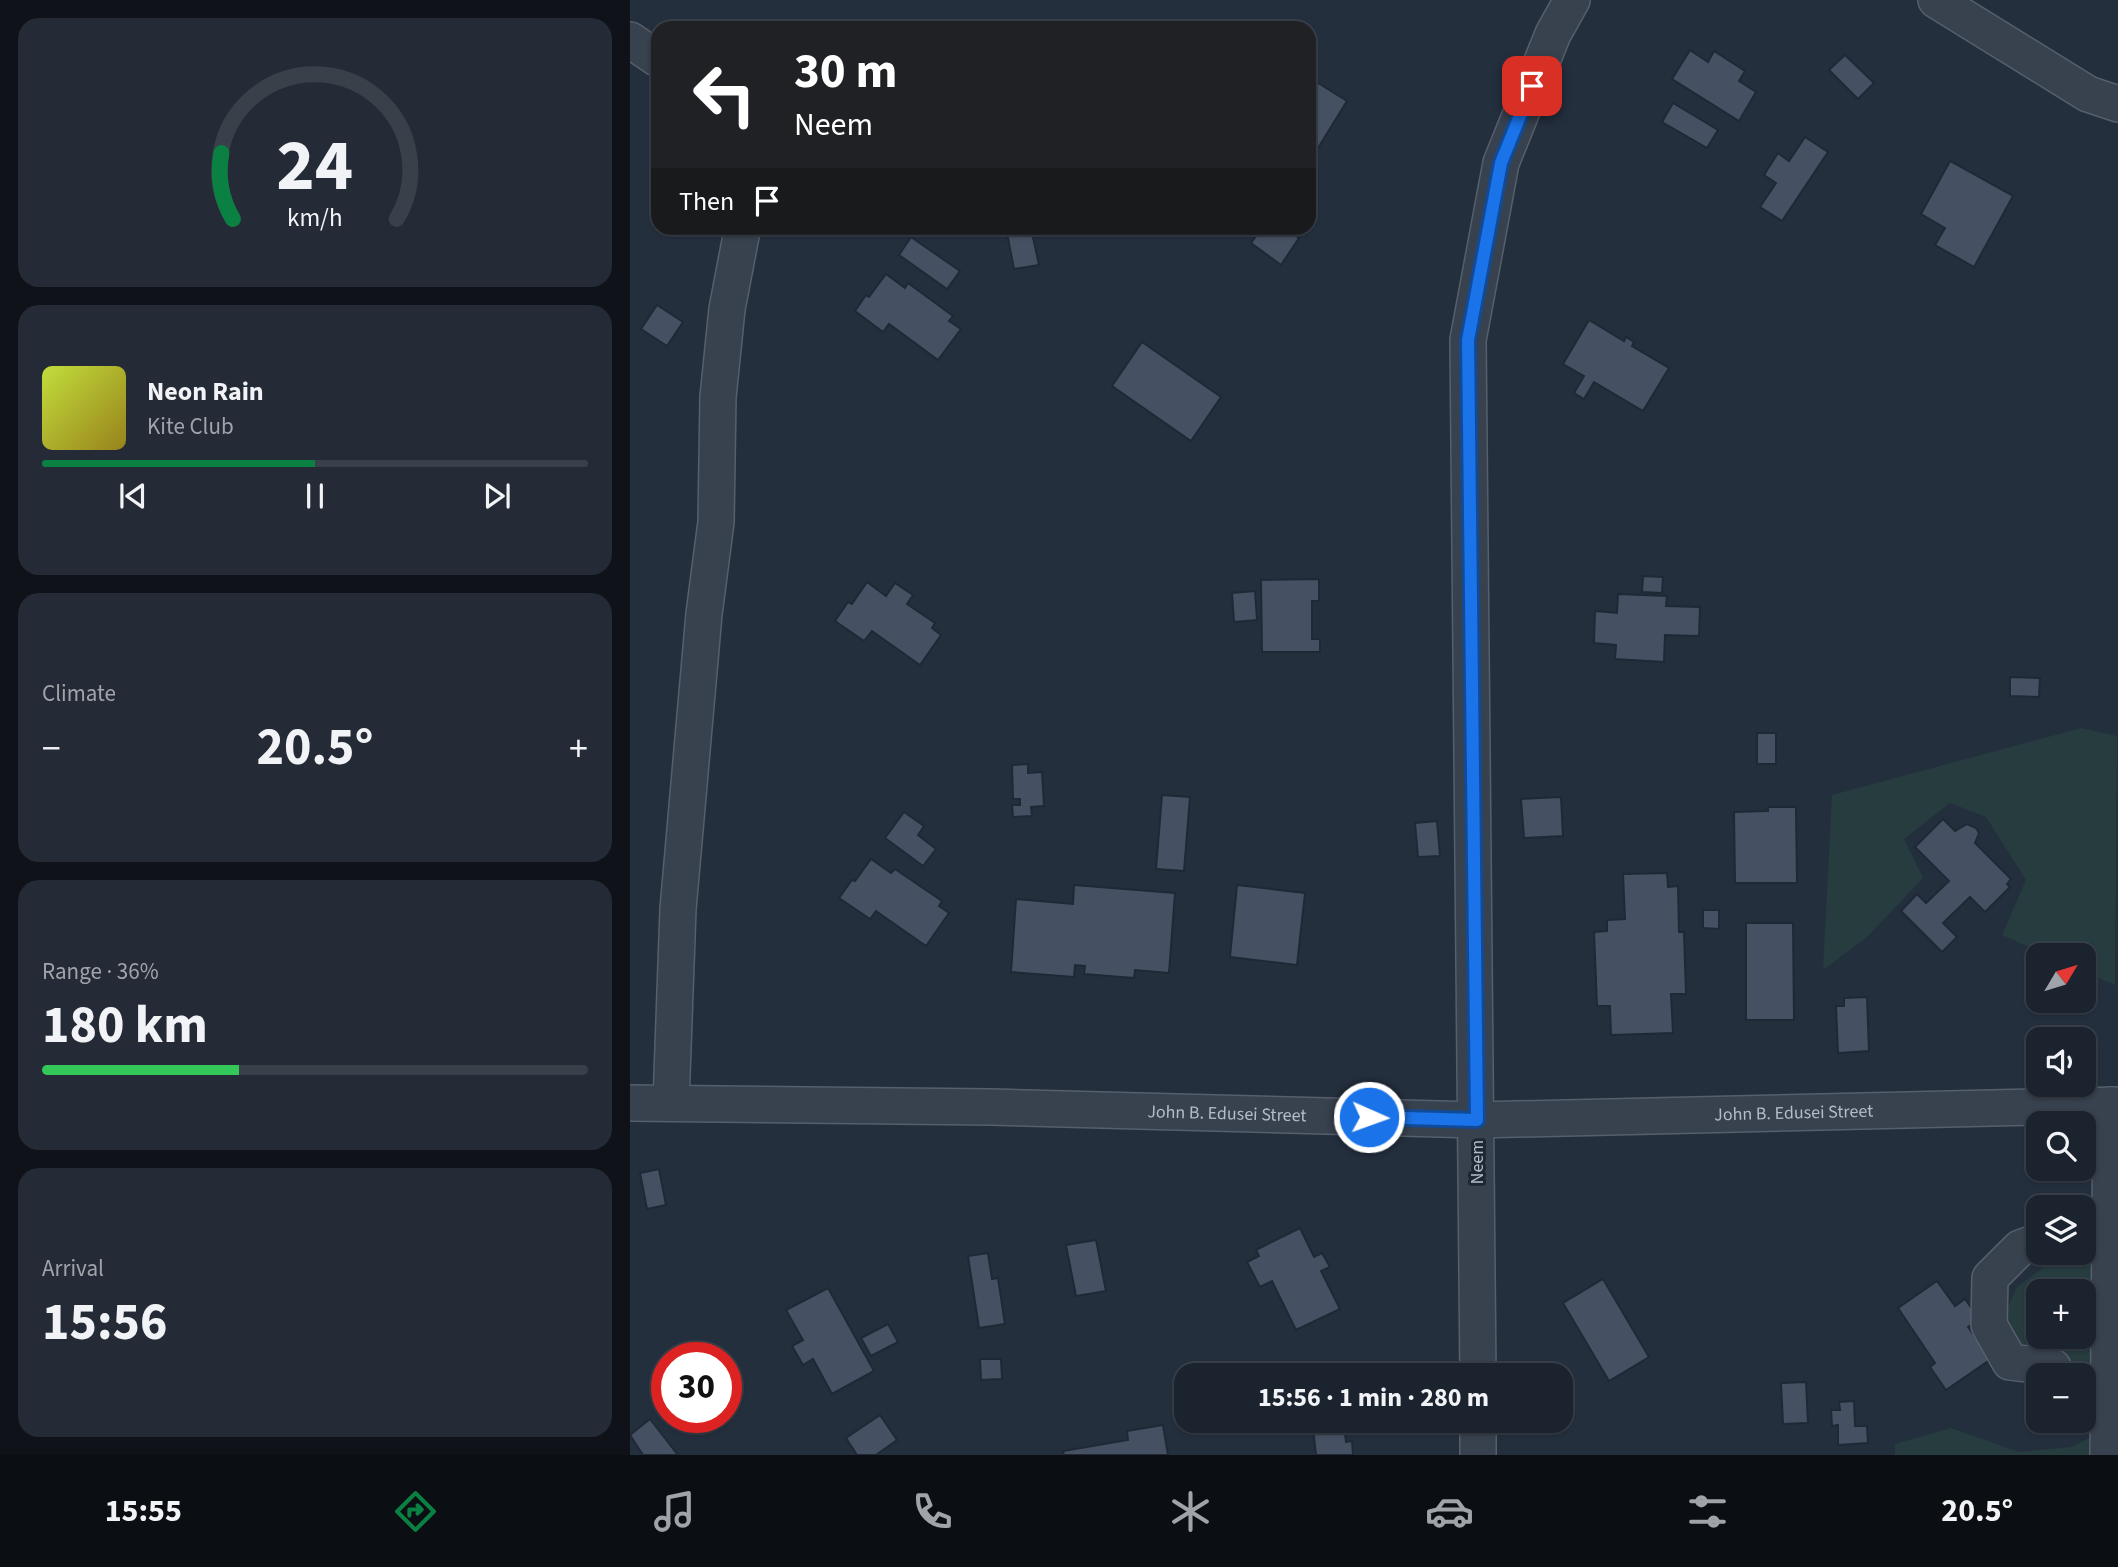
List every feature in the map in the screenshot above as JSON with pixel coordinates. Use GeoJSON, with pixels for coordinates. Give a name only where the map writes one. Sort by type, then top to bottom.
{"type":"FeatureCollection","features":[{"type":"Feature","properties":{"kind":"street","name":"Neem"},"geometry":{"type":"LineString","coordinates":[[1478,1363],[1468,340],[1501,163],[1553,34],[1572,0]]}},
{"type":"Feature","properties":{"kind":"street"},"geometry":{"type":"LineString","coordinates":[[1936,0],[2088,94],[2118,104]]}},
{"type":"Feature","properties":{"kind":"street"},"geometry":{"type":"LineString","coordinates":[[630,40],[651,54]]}},
{"type":"Feature","properties":{"kind":"street"},"geometry":{"type":"LineString","coordinates":[[671,1103],[678,909],[704,614],[716,523],[718,397],[727,309],[741,235]]}},
{"type":"Feature","properties":{"kind":"street","name":"John B. Edusei Street"},"geometry":{"type":"LineString","coordinates":[[630,1103],[991,1107],[1477,1120],[2114,1105]]}},
{"type":"Feature","properties":{"kind":"street"},"geometry":{"type":"LineString","coordinates":[[2108,1455],[2097,1219],[2114,1105]]}},
{"type":"Feature","properties":{"kind":"street"},"geometry":{"type":"LineString","coordinates":[[2026,1246],[2020,1248],[1990,1278],[1989,1325],[2010,1362],[2026,1364]]}},
{"type":"Feature","properties":{"kind":"street"},"geometry":{"type":"LineString","coordinates":[[1478,1433],[1478,1455]]}},
{"type":"Feature","properties":{"kind":"green space"},"geometry":{"type":"Polygon","coordinates":[[[2081,728],[2117,736],[2115,985],[2096,977],[2096,943],[2026,943],[2026,945],[2002,935],[2026,880],[1986,817],[1950,803],[1904,839],[1923,878],[1867,937],[1823,970],[1832,795],[2081,728]]]}},
{"type":"Feature","properties":{"kind":"green space"},"geometry":{"type":"Polygon","coordinates":[[[2096,1247],[2118,1393],[2096,1387],[2096,1363],[2040,1363],[2028,1357],[2002,1320],[2017,1287],[2026,1280],[2026,1349],[2096,1349],[2096,1279],[2028,1279],[2047,1265],[2096,1265],[2096,1247]]]}},
{"type":"Feature","properties":{"kind":"green space"},"geometry":{"type":"Polygon","coordinates":[[[2118,1424],[2118,1455],[1895,1455],[1895,1444],[1951,1428],[2019,1452],[2071,1447],[2118,1424]]]}},
{"type":"Feature","properties":{"kind":"building"},"geometry":{"type":"Polygon","coordinates":[[[1690,50],[1708,62],[1714,51],[1745,71],[1739,81],[1756,92],[1739,121],[1672,79],[1690,50]]]}},
{"type":"Feature","properties":{"kind":"building"},"geometry":{"type":"Polygon","coordinates":[[[1845,55],[1874,83],[1858,99],[1829,70],[1845,55]]]}},
{"type":"Feature","properties":{"kind":"building"},"geometry":{"type":"Polygon","coordinates":[[[1316,82],[1347,101],[1318,148],[1316,147],[1316,82]]]}},
{"type":"Feature","properties":{"kind":"building"},"geometry":{"type":"Polygon","coordinates":[[[1673,103],[1718,130],[1707,148],[1662,122],[1673,103]]]}},
{"type":"Feature","properties":{"kind":"building"},"geometry":{"type":"Polygon","coordinates":[[[1805,137],[1828,152],[1782,221],[1760,207],[1776,183],[1764,175],[1778,153],[1789,161],[1805,137]]]}},
{"type":"Feature","properties":{"kind":"building"},"geometry":{"type":"Polygon","coordinates":[[[1950,161],[2013,196],[1974,267],[1935,245],[1945,228],[1921,214],[1950,161]]]}},
{"type":"Feature","properties":{"kind":"building"},"geometry":{"type":"Polygon","coordinates":[[[1007,235],[1033,235],[1039,265],[1014,269],[1007,235]]]}},
{"type":"Feature","properties":{"kind":"building"},"geometry":{"type":"Polygon","coordinates":[[[1257,235],[1294,235],[1299,238],[1281,265],[1251,243],[1257,235]]]}},
{"type":"Feature","properties":{"kind":"building"},"geometry":{"type":"Polygon","coordinates":[[[911,237],[960,271],[947,289],[899,255],[911,237]]]}},
{"type":"Feature","properties":{"kind":"building"},"geometry":{"type":"Polygon","coordinates":[[[886,274],[905,288],[908,283],[953,316],[949,321],[961,329],[938,360],[889,324],[883,332],[855,311],[886,274]]]}},
{"type":"Feature","properties":{"kind":"building"},"geometry":{"type":"Polygon","coordinates":[[[657,305],[683,322],[667,346],[641,329],[657,305]]]}},
{"type":"Feature","properties":{"kind":"building"},"geometry":{"type":"Polygon","coordinates":[[[1589,320],[1624,341],[1626,337],[1634,342],[1632,346],[1669,368],[1643,411],[1594,382],[1584,399],[1574,393],[1584,376],[1563,364],[1589,320]]]}},
{"type":"Feature","properties":{"kind":"building"},"geometry":{"type":"Polygon","coordinates":[[[1142,342],[1221,397],[1191,441],[1112,386],[1142,342]]]}},
{"type":"Feature","properties":{"kind":"building"},"geometry":{"type":"Polygon","coordinates":[[[1643,576],[1663,577],[1662,593],[1642,592],[1643,576]]]}},
{"type":"Feature","properties":{"kind":"building"},"geometry":{"type":"Polygon","coordinates":[[[1319,579],[1319,601],[1312,601],[1312,639],[1320,639],[1320,652],[1262,652],[1261,580],[1319,579]]]}},
{"type":"Feature","properties":{"kind":"building"},"geometry":{"type":"Polygon","coordinates":[[[867,582],[886,596],[895,583],[913,595],[907,604],[935,623],[932,628],[941,635],[920,665],[872,631],[864,641],[835,621],[848,602],[852,604],[867,582]]]}},
{"type":"Feature","properties":{"kind":"building"},"geometry":{"type":"Polygon","coordinates":[[[1255,591],[1257,620],[1234,622],[1232,593],[1255,591]]]}},
{"type":"Feature","properties":{"kind":"building"},"geometry":{"type":"Polygon","coordinates":[[[1618,594],[1667,596],[1666,606],[1700,607],[1699,636],[1665,635],[1664,662],[1615,659],[1616,645],[1594,643],[1595,611],[1617,613],[1618,594]]]}},
{"type":"Feature","properties":{"kind":"building"},"geometry":{"type":"Polygon","coordinates":[[[2010,677],[2040,678],[2039,697],[2010,696],[2010,677]]]}},
{"type":"Feature","properties":{"kind":"building"},"geometry":{"type":"Polygon","coordinates":[[[1757,733],[1776,733],[1776,764],[1757,764],[1757,733]]]}},
{"type":"Feature","properties":{"kind":"building"},"geometry":{"type":"Polygon","coordinates":[[[1028,764],[1028,773],[1042,772],[1044,806],[1031,807],[1032,816],[1013,817],[1012,805],[1020,805],[1020,799],[1013,799],[1012,765],[1028,764]]]}},
{"type":"Feature","properties":{"kind":"building"},"geometry":{"type":"Polygon","coordinates":[[[1162,795],[1190,797],[1184,871],[1156,869],[1162,795]]]}},
{"type":"Feature","properties":{"kind":"building"},"geometry":{"type":"Polygon","coordinates":[[[1561,797],[1563,836],[1524,838],[1521,799],[1561,797]]]}},
{"type":"Feature","properties":{"kind":"building"},"geometry":{"type":"Polygon","coordinates":[[[1768,807],[1796,807],[1797,883],[1735,883],[1734,812],[1768,811],[1768,807]]]}},
{"type":"Feature","properties":{"kind":"building"},"geometry":{"type":"Polygon","coordinates":[[[904,812],[924,826],[918,835],[936,849],[923,866],[885,838],[904,812]]]}},
{"type":"Feature","properties":{"kind":"building"},"geometry":{"type":"Polygon","coordinates":[[[1943,819],[1955,831],[1967,824],[1976,828],[1979,833],[1975,843],[2011,879],[2007,884],[2010,887],[1985,912],[1970,897],[1943,923],[1957,937],[1942,952],[1901,911],[1917,894],[1926,903],[1949,881],[1915,847],[1943,819]]]}},
{"type":"Feature","properties":{"kind":"building"},"geometry":{"type":"Polygon","coordinates":[[[1437,821],[1440,856],[1418,857],[1415,823],[1437,821]]]}},
{"type":"Feature","properties":{"kind":"building"},"geometry":{"type":"Polygon","coordinates":[[[871,859],[891,873],[895,869],[942,901],[939,906],[949,913],[926,946],[876,911],[870,919],[839,898],[871,859]]]}},
{"type":"Feature","properties":{"kind":"building"},"geometry":{"type":"Polygon","coordinates":[[[1667,873],[1668,887],[1678,886],[1679,932],[1684,932],[1686,994],[1671,994],[1673,1033],[1611,1035],[1610,1006],[1597,1006],[1594,932],[1607,931],[1607,920],[1625,919],[1623,874],[1667,873]]]}},
{"type":"Feature","properties":{"kind":"building"},"geometry":{"type":"Polygon","coordinates":[[[1074,885],[1175,893],[1169,973],[1135,970],[1134,978],[1084,974],[1085,966],[1075,965],[1074,977],[1011,972],[1016,899],[1073,904],[1074,885]]]}},
{"type":"Feature","properties":{"kind":"building"},"geometry":{"type":"Polygon","coordinates":[[[1237,885],[1305,893],[1297,965],[1230,957],[1237,885]]]}},
{"type":"Feature","properties":{"kind":"building"},"geometry":{"type":"Polygon","coordinates":[[[1703,910],[1719,910],[1719,929],[1703,928],[1703,910]]]}},
{"type":"Feature","properties":{"kind":"building"},"geometry":{"type":"Polygon","coordinates":[[[1746,923],[1793,923],[1794,1020],[1746,1020],[1746,923]]]}},
{"type":"Feature","properties":{"kind":"building"},"geometry":{"type":"Polygon","coordinates":[[[1867,997],[1869,1051],[1838,1053],[1836,1006],[1844,1006],[1844,998],[1867,997]]]}},
{"type":"Feature","properties":{"kind":"building"},"geometry":{"type":"Polygon","coordinates":[[[659,1169],[666,1205],[647,1209],[640,1173],[659,1169]]]}},
{"type":"Feature","properties":{"kind":"building"},"geometry":{"type":"Polygon","coordinates":[[[1300,1228],[1314,1257],[1322,1253],[1330,1267],[1321,1271],[1340,1309],[1296,1330],[1272,1281],[1260,1287],[1247,1262],[1259,1256],[1256,1250],[1300,1228]]]}},
{"type":"Feature","properties":{"kind":"building"},"geometry":{"type":"Polygon","coordinates":[[[1096,1240],[1106,1291],[1076,1296],[1066,1245],[1096,1240]]]}},
{"type":"Feature","properties":{"kind":"building"},"geometry":{"type":"Polygon","coordinates":[[[988,1253],[992,1279],[998,1278],[1005,1324],[979,1328],[968,1256],[988,1253]]]}},
{"type":"Feature","properties":{"kind":"building"},"geometry":{"type":"Polygon","coordinates":[[[1603,1279],[1649,1357],[1609,1381],[1563,1303],[1603,1279]]]}},
{"type":"Feature","properties":{"kind":"building"},"geometry":{"type":"Polygon","coordinates":[[[1937,1281],[1955,1306],[1965,1299],[1979,1319],[1968,1327],[1991,1359],[1946,1390],[1930,1367],[1935,1363],[1898,1308],[1937,1281]]]}},
{"type":"Feature","properties":{"kind":"building"},"geometry":{"type":"Polygon","coordinates":[[[828,1288],[874,1371],[832,1394],[813,1359],[803,1365],[792,1346],[803,1340],[786,1310],[828,1288]]]}},
{"type":"Feature","properties":{"kind":"building"},"geometry":{"type":"Polygon","coordinates":[[[888,1324],[898,1342],[871,1356],[861,1338],[888,1324]]]}},
{"type":"Feature","properties":{"kind":"building"},"geometry":{"type":"Polygon","coordinates":[[[980,1359],[1001,1359],[1002,1379],[981,1380],[980,1359]]]}},
{"type":"Feature","properties":{"kind":"building"},"geometry":{"type":"Polygon","coordinates":[[[1806,1382],[1808,1423],[1783,1424],[1781,1383],[1806,1382]]]}},
{"type":"Feature","properties":{"kind":"building"},"geometry":{"type":"Polygon","coordinates":[[[1854,1401],[1855,1426],[1867,1426],[1868,1443],[1838,1445],[1838,1425],[1832,1426],[1831,1410],[1840,1410],[1839,1402],[1854,1401]]]}},
{"type":"Feature","properties":{"kind":"building"},"geometry":{"type":"Polygon","coordinates":[[[880,1415],[897,1440],[876,1455],[857,1455],[846,1438],[880,1415]]]}},
{"type":"Feature","properties":{"kind":"building"},"geometry":{"type":"Polygon","coordinates":[[[650,1419],[651,1433],[661,1433],[678,1455],[643,1455],[630,1435],[650,1419]]]}},
{"type":"Feature","properties":{"kind":"building"},"geometry":{"type":"Polygon","coordinates":[[[1163,1425],[1168,1455],[1064,1455],[1063,1451],[1128,1440],[1127,1431],[1163,1425]]]}},
{"type":"Feature","properties":{"kind":"building"},"geometry":{"type":"Polygon","coordinates":[[[1314,1433],[1345,1433],[1346,1442],[1352,1441],[1353,1455],[1316,1455],[1314,1433]]]}},
{"type":"Feature","properties":{"kind":"route"},"geometry":{"type":"LineString","coordinates":[[1369,1117],[1477,1120],[1468,340],[1501,163],[1532,86]]}}]}
